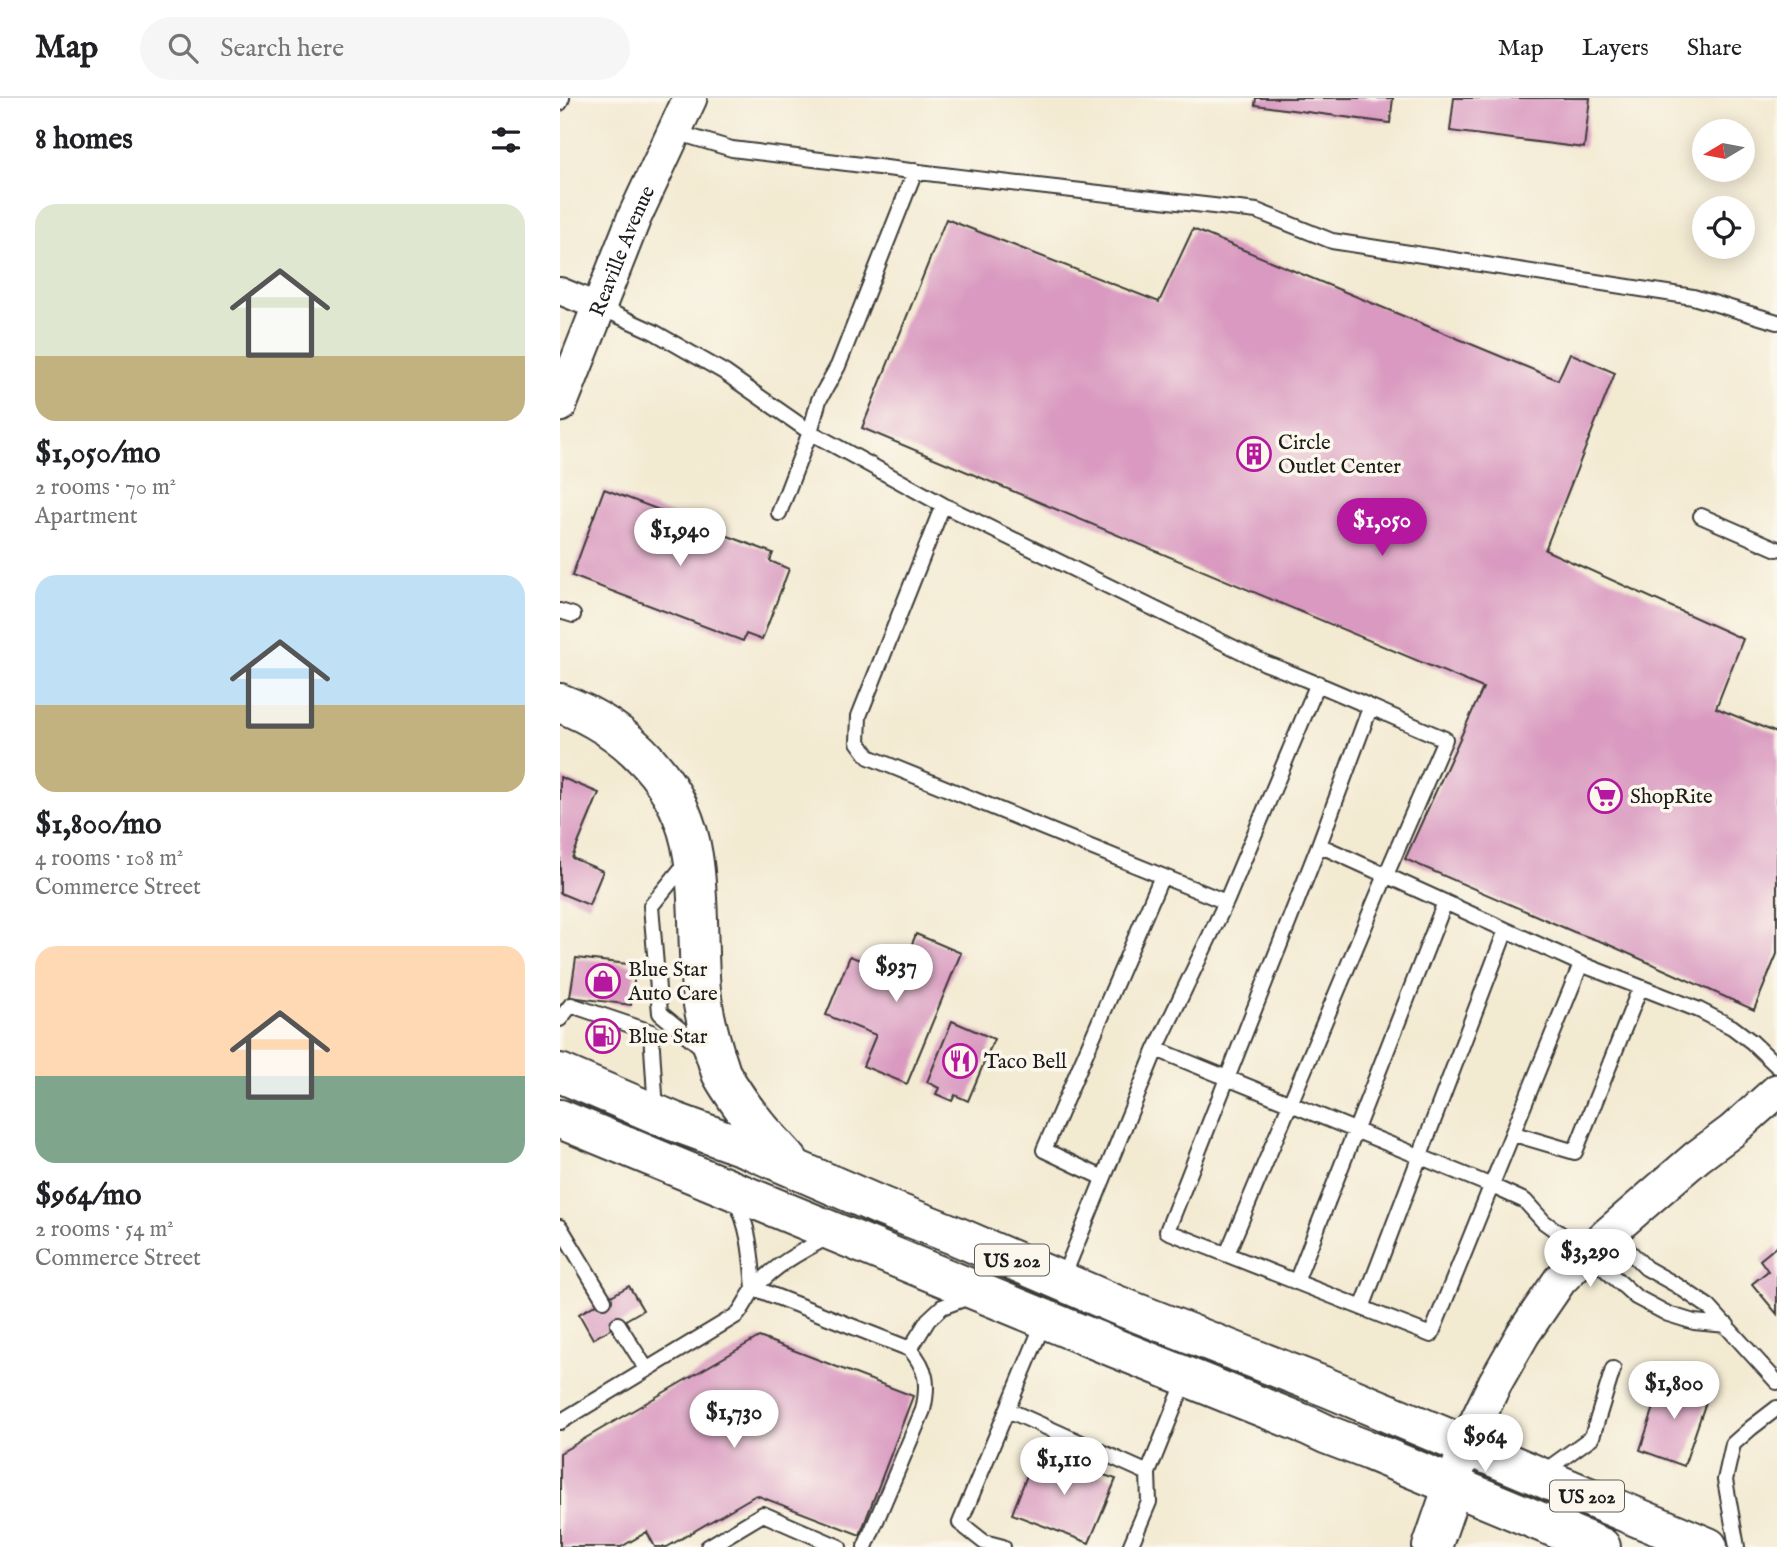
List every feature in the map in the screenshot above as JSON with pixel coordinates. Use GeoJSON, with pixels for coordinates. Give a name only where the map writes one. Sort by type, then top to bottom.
{"type":"FeatureCollection","features":[{"type":"Feature","properties":{"kind":"highway"},"geometry":{"type":"LineString","coordinates":[[560,703],[604,724],[636,748],[662,777],[682,814],[693,855],[702,990],[709,1035],[722,1076],[746,1114],[797,1171]]}},
{"type":"Feature","properties":{"kind":"highway","name":"US 202"},"geometry":{"type":"LineString","coordinates":[[560,1073],[1141,1315],[1326,1387],[1708,1547]]}},
{"type":"Feature","properties":{"kind":"highway","name":"US 202"},"geometry":{"type":"LineString","coordinates":[[560,1119],[1381,1455],[1578,1542]]}},
{"type":"Feature","properties":{"kind":"highway"},"geometry":{"type":"LineString","coordinates":[[1432,1547],[1452,1486]]}},
{"type":"Feature","properties":{"kind":"street","name":"Reaville Avenue"},"geometry":{"type":"LineString","coordinates":[[560,405],[634,218],[690,98]]}},
{"type":"Feature","properties":{"kind":"street"},"geometry":{"type":"LineString","coordinates":[[560,291],[599,307]]}},
{"type":"Feature","properties":{"kind":"street"},"geometry":{"type":"LineString","coordinates":[[1452,1486],[1465,1446],[1495,1383],[1523,1334],[1560,1280],[1599,1242],[1774,1100]]}},
{"type":"Feature","properties":{"kind":"lane"},"geometry":{"type":"LineString","coordinates":[[560,103],[562,98]]}},
{"type":"Feature","properties":{"kind":"lane"},"geometry":{"type":"LineString","coordinates":[[674,132],[732,149],[1257,211],[1332,241],[1693,297],[1777,322]]}},
{"type":"Feature","properties":{"kind":"lane"},"geometry":{"type":"LineString","coordinates":[[779,513],[810,432],[819,400],[838,366],[915,172]]}},
{"type":"Feature","properties":{"kind":"lane"},"geometry":{"type":"LineString","coordinates":[[599,307],[654,332],[724,372],[810,432],[943,505],[1265,663],[1318,683],[1445,739],[1227,1254]]}},
{"type":"Feature","properties":{"kind":"lane"},"geometry":{"type":"LineString","coordinates":[[943,505],[859,716],[858,742],[869,757],[1226,902]]}},
{"type":"Feature","properties":{"kind":"lane"},"geometry":{"type":"LineString","coordinates":[[1701,516],[1777,549]]}},
{"type":"Feature","properties":{"kind":"lane"},"geometry":{"type":"LineString","coordinates":[[1061,1281],[1156,1049],[1226,902],[1318,683]]}},
{"type":"Feature","properties":{"kind":"lane"},"geometry":{"type":"LineString","coordinates":[[1370,708],[1167,1231],[1431,1335],[1581,964]]}},
{"type":"Feature","properties":{"kind":"lane"},"geometry":{"type":"LineString","coordinates":[[1318,845],[1581,964],[1699,1010],[1732,1027],[1777,1066]]}},
{"type":"Feature","properties":{"kind":"lane"},"geometry":{"type":"LineString","coordinates":[[656,1113],[651,1032],[660,1013],[651,906],[693,855]]}},
{"type":"Feature","properties":{"kind":"lane"},"geometry":{"type":"LineString","coordinates":[[1103,1178],[1044,1150],[1162,876]]}},
{"type":"Feature","properties":{"kind":"lane"},"geometry":{"type":"LineString","coordinates":[[1296,1282],[1445,902]]}},
{"type":"Feature","properties":{"kind":"lane"},"geometry":{"type":"LineString","coordinates":[[1362,1308],[1506,930]]}},
{"type":"Feature","properties":{"kind":"lane"},"geometry":{"type":"LineString","coordinates":[[1514,1134],[1575,1152],[1640,988]]}},
{"type":"Feature","properties":{"kind":"lane"},"geometry":{"type":"LineString","coordinates":[[560,1019],[571,1005],[651,1032]]}},
{"type":"Feature","properties":{"kind":"lane"},"geometry":{"type":"LineString","coordinates":[[660,1013],[717,1060]]}},
{"type":"Feature","properties":{"kind":"lane"},"geometry":{"type":"LineString","coordinates":[[1156,1049],[1525,1201],[1545,1222],[1599,1242],[1678,1286],[1709,1307],[1777,1382]]}},
{"type":"Feature","properties":{"kind":"lane"},"geometry":{"type":"LineString","coordinates":[[731,1189],[741,1210],[750,1241],[754,1288]]}},
{"type":"Feature","properties":{"kind":"lane"},"geometry":{"type":"LineString","coordinates":[[560,1227],[604,1300]]}},
{"type":"Feature","properties":{"kind":"lane"},"geometry":{"type":"LineString","coordinates":[[560,1422],[737,1315],[744,1308],[754,1288],[776,1268],[836,1233]]}},
{"type":"Feature","properties":{"kind":"lane"},"geometry":{"type":"LineString","coordinates":[[1599,1242],[1636,1297],[1668,1314],[1694,1322],[1727,1325]]}},
{"type":"Feature","properties":{"kind":"lane"},"geometry":{"type":"LineString","coordinates":[[754,1288],[910,1349],[920,1361],[926,1379],[923,1409],[865,1547]]}},
{"type":"Feature","properties":{"kind":"lane"},"geometry":{"type":"LineString","coordinates":[[910,1349],[928,1320],[942,1307],[980,1293]]}},
{"type":"Feature","properties":{"kind":"lane"},"geometry":{"type":"LineString","coordinates":[[1003,1547],[984,1542],[960,1523],[1045,1319]]}},
{"type":"Feature","properties":{"kind":"lane"},"geometry":{"type":"LineString","coordinates":[[618,1324],[647,1370]]}},
{"type":"Feature","properties":{"kind":"lane"},"geometry":{"type":"LineString","coordinates":[[1538,1475],[1591,1437],[1613,1369]]}},
{"type":"Feature","properties":{"kind":"lane"},"geometry":{"type":"LineString","coordinates":[[1130,1547],[1149,1502],[1148,1473],[1187,1377]]}},
{"type":"Feature","properties":{"kind":"lane"},"geometry":{"type":"LineString","coordinates":[[1737,1547],[1725,1480],[1733,1444],[1777,1408]]}},
{"type":"Feature","properties":{"kind":"lane"},"geometry":{"type":"LineString","coordinates":[[1008,1410],[1148,1473]]}},
{"type":"Feature","properties":{"kind":"lane"},"geometry":{"type":"LineString","coordinates":[[708,1547],[763,1514],[839,1547]]}},
{"type":"Feature","properties":{"kind":"building"},"geometry":{"type":"Polygon","coordinates":[[[1256,98],[1393,98],[1390,123],[1255,105],[1256,98]]]}},
{"type":"Feature","properties":{"kind":"building"},"geometry":{"type":"Polygon","coordinates":[[[1454,98],[1590,98],[1584,148],[1450,131],[1454,98]]]}},
{"type":"Feature","properties":{"kind":"building","name":"Circle Outlet Center"},"geometry":{"type":"Polygon","coordinates":[[[946,219],[1159,302],[1193,229],[1558,380],[1570,353],[1615,373],[1545,550],[1743,639],[1716,708],[1777,733],[1777,954],[1754,1010],[1605,943],[1405,859],[1483,688],[862,428],[946,219]]]}},
{"type":"Feature","properties":{"kind":"building"},"geometry":{"type":"Polygon","coordinates":[[[604,489],[773,553],[770,561],[789,569],[762,640],[746,634],[743,641],[572,576],[604,489]]]}},
{"type":"Feature","properties":{"kind":"building"},"geometry":{"type":"Polygon","coordinates":[[[560,777],[599,793],[572,858],[603,871],[589,905],[560,893],[560,777]]]}},
{"type":"Feature","properties":{"kind":"building"},"geometry":{"type":"Polygon","coordinates":[[[916,934],[961,953],[907,1084],[863,1066],[876,1035],[826,1015],[850,956],[899,976],[916,934]]]}},
{"type":"Feature","properties":{"kind":"building","name":"Blue Star Auto Care"},"geometry":{"type":"Polygon","coordinates":[[[576,958],[636,965],[631,1005],[570,997],[576,958]]]}},
{"type":"Feature","properties":{"kind":"building","name":"Taco Bell"},"geometry":{"type":"Polygon","coordinates":[[[952,1021],[994,1039],[968,1101],[955,1095],[952,1101],[936,1094],[939,1088],[927,1082],[952,1021]]]}},
{"type":"Feature","properties":{"kind":"building"},"geometry":{"type":"Polygon","coordinates":[[[1777,1246],[1777,1314],[1752,1284],[1768,1271],[1760,1260],[1777,1246]]]}},
{"type":"Feature","properties":{"kind":"building"},"geometry":{"type":"Polygon","coordinates":[[[629,1286],[643,1310],[593,1339],[579,1314],[629,1286]]]}},
{"type":"Feature","properties":{"kind":"building"},"geometry":{"type":"Polygon","coordinates":[[[759,1337],[913,1396],[860,1535],[756,1495],[667,1547],[655,1547],[647,1532],[621,1547],[560,1547],[560,1453],[759,1337]]]}},
{"type":"Feature","properties":{"kind":"building"},"geometry":{"type":"Polygon","coordinates":[[[1664,1377],[1709,1393],[1684,1466],[1640,1450],[1664,1377]]]}},
{"type":"Feature","properties":{"kind":"building"},"geometry":{"type":"Polygon","coordinates":[[[1036,1452],[1116,1479],[1089,1543],[1012,1514],[1036,1452]]]}},
{"type":"Feature","properties":{"kind":"place","name":"Circle Outlet Center"},"geometry":{"type":"Point","coordinates":[1254,454]}},
{"type":"Feature","properties":{"kind":"place","name":"ShopRite"},"geometry":{"type":"Point","coordinates":[1605,796]}},
{"type":"Feature","properties":{"kind":"place","name":"Blue Star Auto Care"},"geometry":{"type":"Point","coordinates":[603,981]}},
{"type":"Feature","properties":{"kind":"place","name":"Blue Star"},"geometry":{"type":"Point","coordinates":[603,1036]}},
{"type":"Feature","properties":{"kind":"place","name":"Taco Bell"},"geometry":{"type":"Point","coordinates":[960,1061]}}]}
